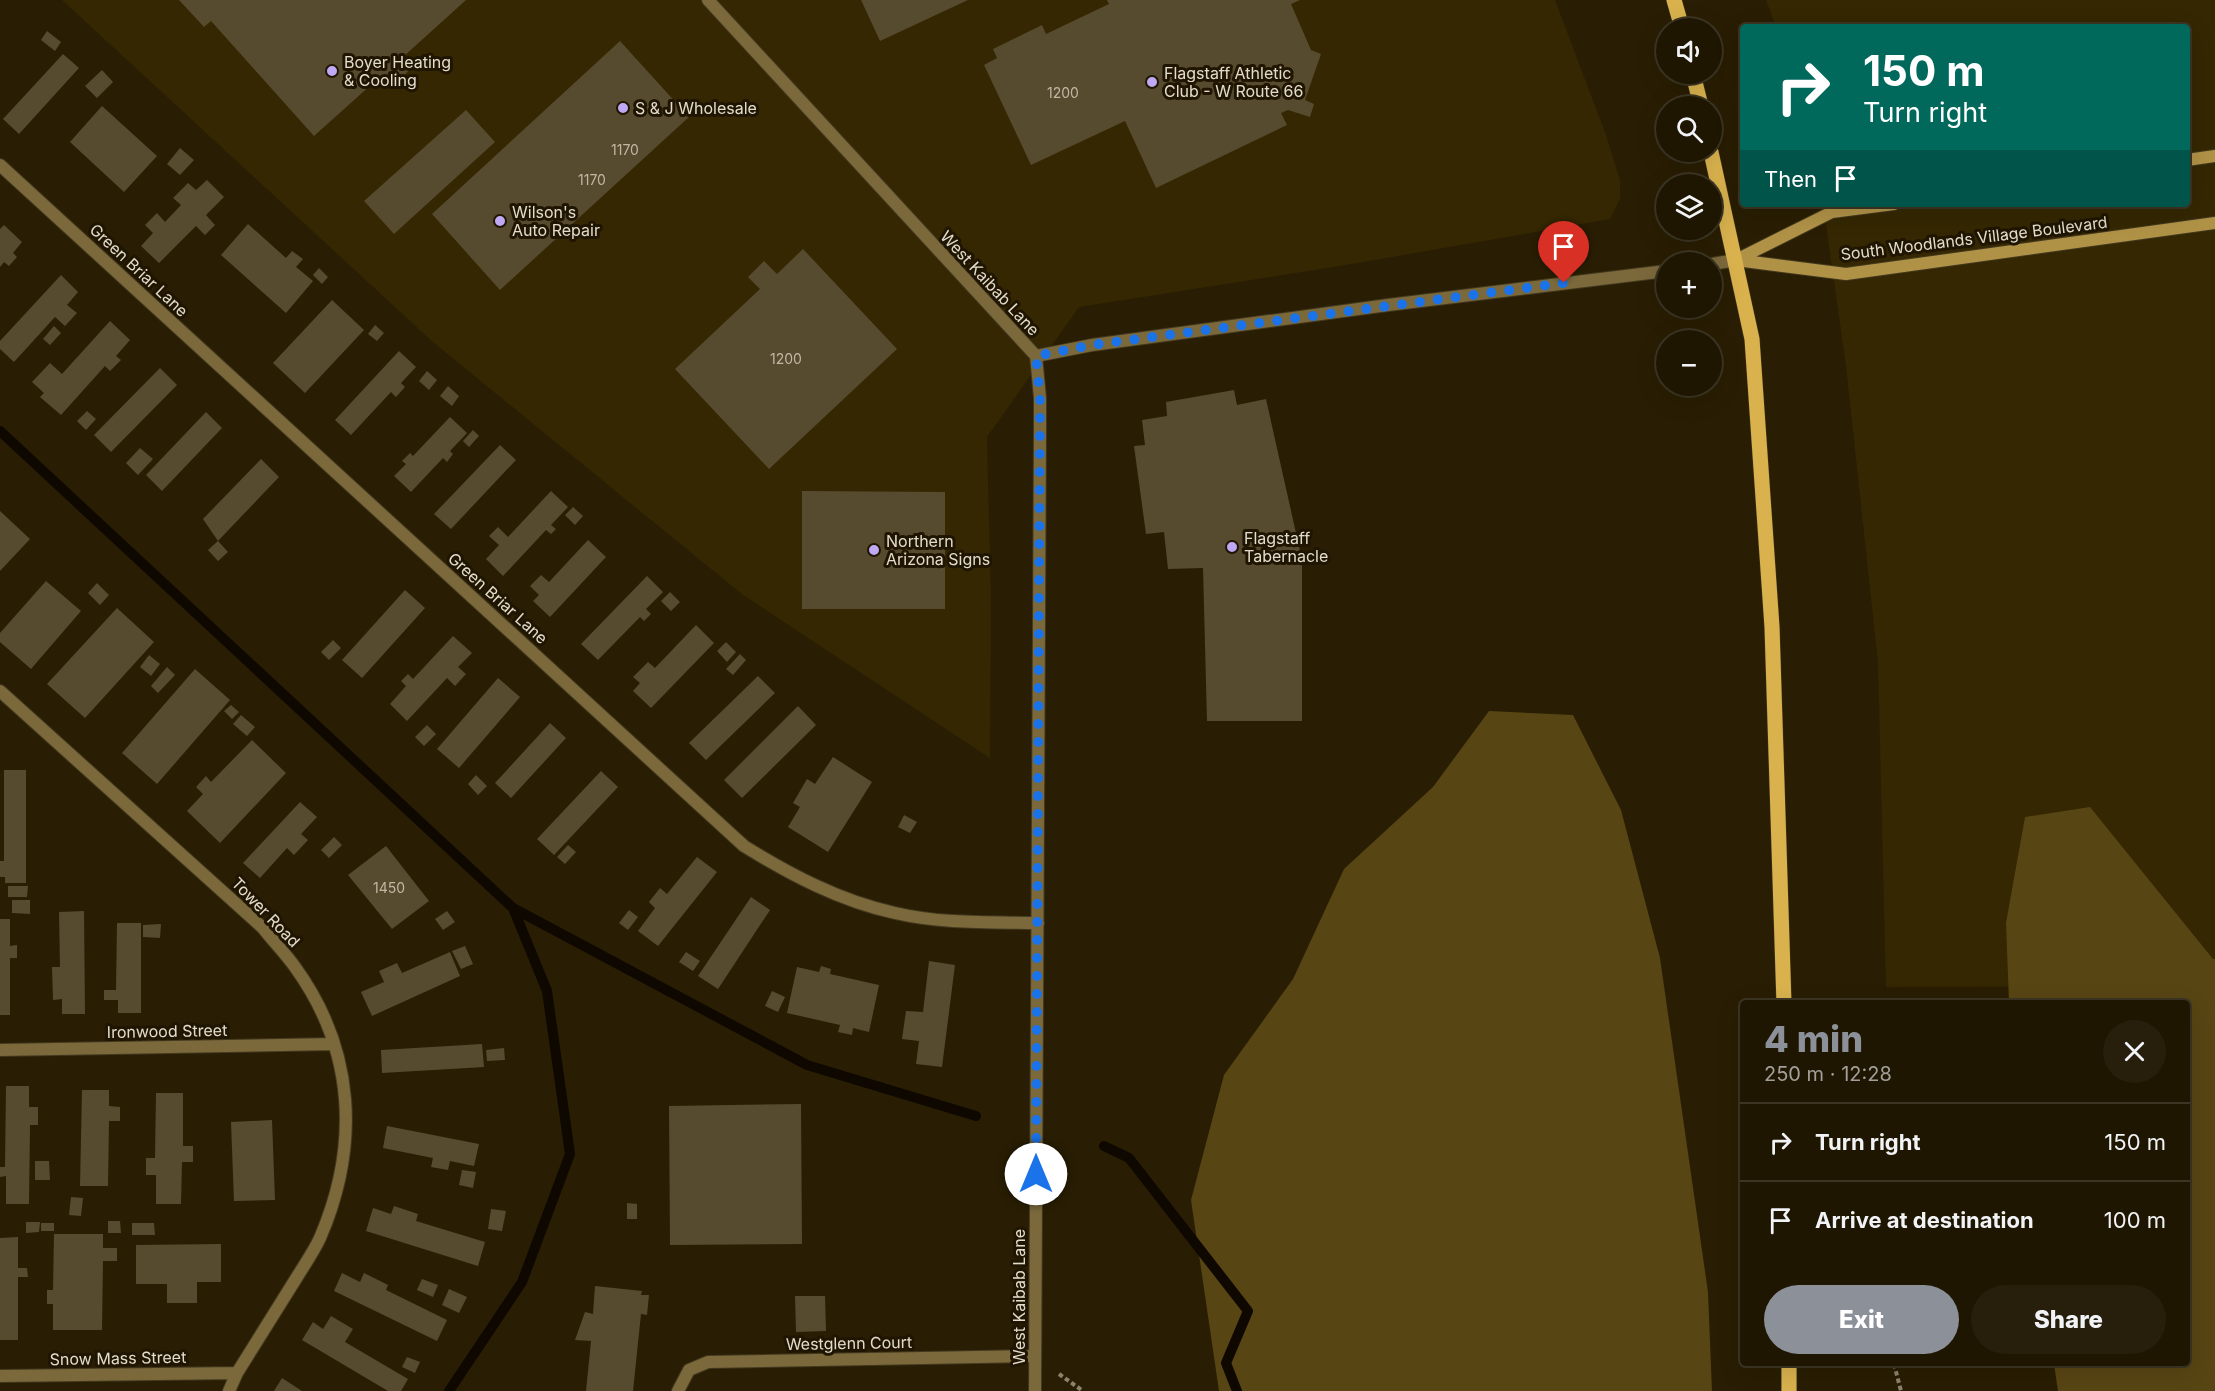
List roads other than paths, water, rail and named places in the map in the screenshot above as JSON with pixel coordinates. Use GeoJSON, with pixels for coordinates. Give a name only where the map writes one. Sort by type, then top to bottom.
{"type":"FeatureCollection","features":[{"type":"Feature","properties":{"kind":"main road"},"geometry":{"type":"LineString","coordinates":[[1674,0],[1679,18]]}},
{"type":"Feature","properties":{"kind":"main road"},"geometry":{"type":"LineString","coordinates":[[1713,162],[1752,339],[1772,627],[1785,1000]]}},
{"type":"Feature","properties":{"kind":"main road"},"geometry":{"type":"LineString","coordinates":[[1789,1366],[1789,1391]]}},
{"type":"Feature","properties":{"kind":"street","name":"West Kaibab Lane"},"geometry":{"type":"LineString","coordinates":[[708,0],[1036,356],[1040,398],[1035,1391]]}},
{"type":"Feature","properties":{"kind":"street"},"geometry":{"type":"LineString","coordinates":[[2190,160],[2215,156]]}},
{"type":"Feature","properties":{"kind":"street","name":"Green Briar Lane"},"geometry":{"type":"LineString","coordinates":[[0,165],[744,846],[795,877],[846,899],[895,913],[944,921],[1038,923]]}},
{"type":"Feature","properties":{"kind":"street","name":"South Woodlands Village Boulevard"},"geometry":{"type":"LineString","coordinates":[[1736,260],[1832,212],[1871,207]]}},
{"type":"Feature","properties":{"kind":"street","name":"South Woodlands Village Boulevard"},"geometry":{"type":"LineString","coordinates":[[1722,262],[1736,260],[1846,274],[2215,223]]}},
{"type":"Feature","properties":{"kind":"street"},"geometry":{"type":"LineString","coordinates":[[1036,356],[1092,345],[1352,309],[1656,272]]}},
{"type":"Feature","properties":{"kind":"street","name":"Tower Road"},"geometry":{"type":"LineString","coordinates":[[0,691],[263,928],[295,966],[318,1004],[334,1044],[346,1091],[345,1149],[335,1199],[319,1240],[237,1373],[229,1391]]}},
{"type":"Feature","properties":{"kind":"street","name":"Ironwood Street"},"geometry":{"type":"LineString","coordinates":[[0,1050],[334,1044]]}},
{"type":"Feature","properties":{"kind":"street","name":"Westglenn Court"},"geometry":{"type":"LineString","coordinates":[[678,1391],[689,1370],[708,1362],[1035,1356]]}},
{"type":"Feature","properties":{"kind":"street","name":"Snow Mass Street"},"geometry":{"type":"LineString","coordinates":[[0,1376],[237,1373]]}},
{"type":"Feature","properties":{"kind":"waterway"},"geometry":{"type":"LineString","coordinates":[[0,431],[513,908],[547,991],[570,1154],[522,1282],[449,1391]]}},
{"type":"Feature","properties":{"kind":"waterway"},"geometry":{"type":"LineString","coordinates":[[513,908],[807,1065],[976,1116]]}},
{"type":"Feature","properties":{"kind":"waterway"},"geometry":{"type":"LineString","coordinates":[[1104,1146],[1129,1158],[1248,1311],[1226,1363],[1237,1391]]}},
{"type":"Feature","properties":{"kind":"place","name":"Boyer Heating & Cooling"},"geometry":{"type":"Point","coordinates":[332,71]}},
{"type":"Feature","properties":{"kind":"place","name":"Flagstaff Athletic Club - W Route 66"},"geometry":{"type":"Point","coordinates":[1152,82]}},
{"type":"Feature","properties":{"kind":"place","name":"S & J Wholesale"},"geometry":{"type":"Point","coordinates":[623,108]}},
{"type":"Feature","properties":{"kind":"place","name":"Wilson's Auto Repair"},"geometry":{"type":"Point","coordinates":[500,221]}},
{"type":"Feature","properties":{"kind":"place","name":"Flagstaff Tabernacle"},"geometry":{"type":"Point","coordinates":[1232,547]}},
{"type":"Feature","properties":{"kind":"place","name":"Northern Arizona Signs"},"geometry":{"type":"Point","coordinates":[874,550]}}]}
